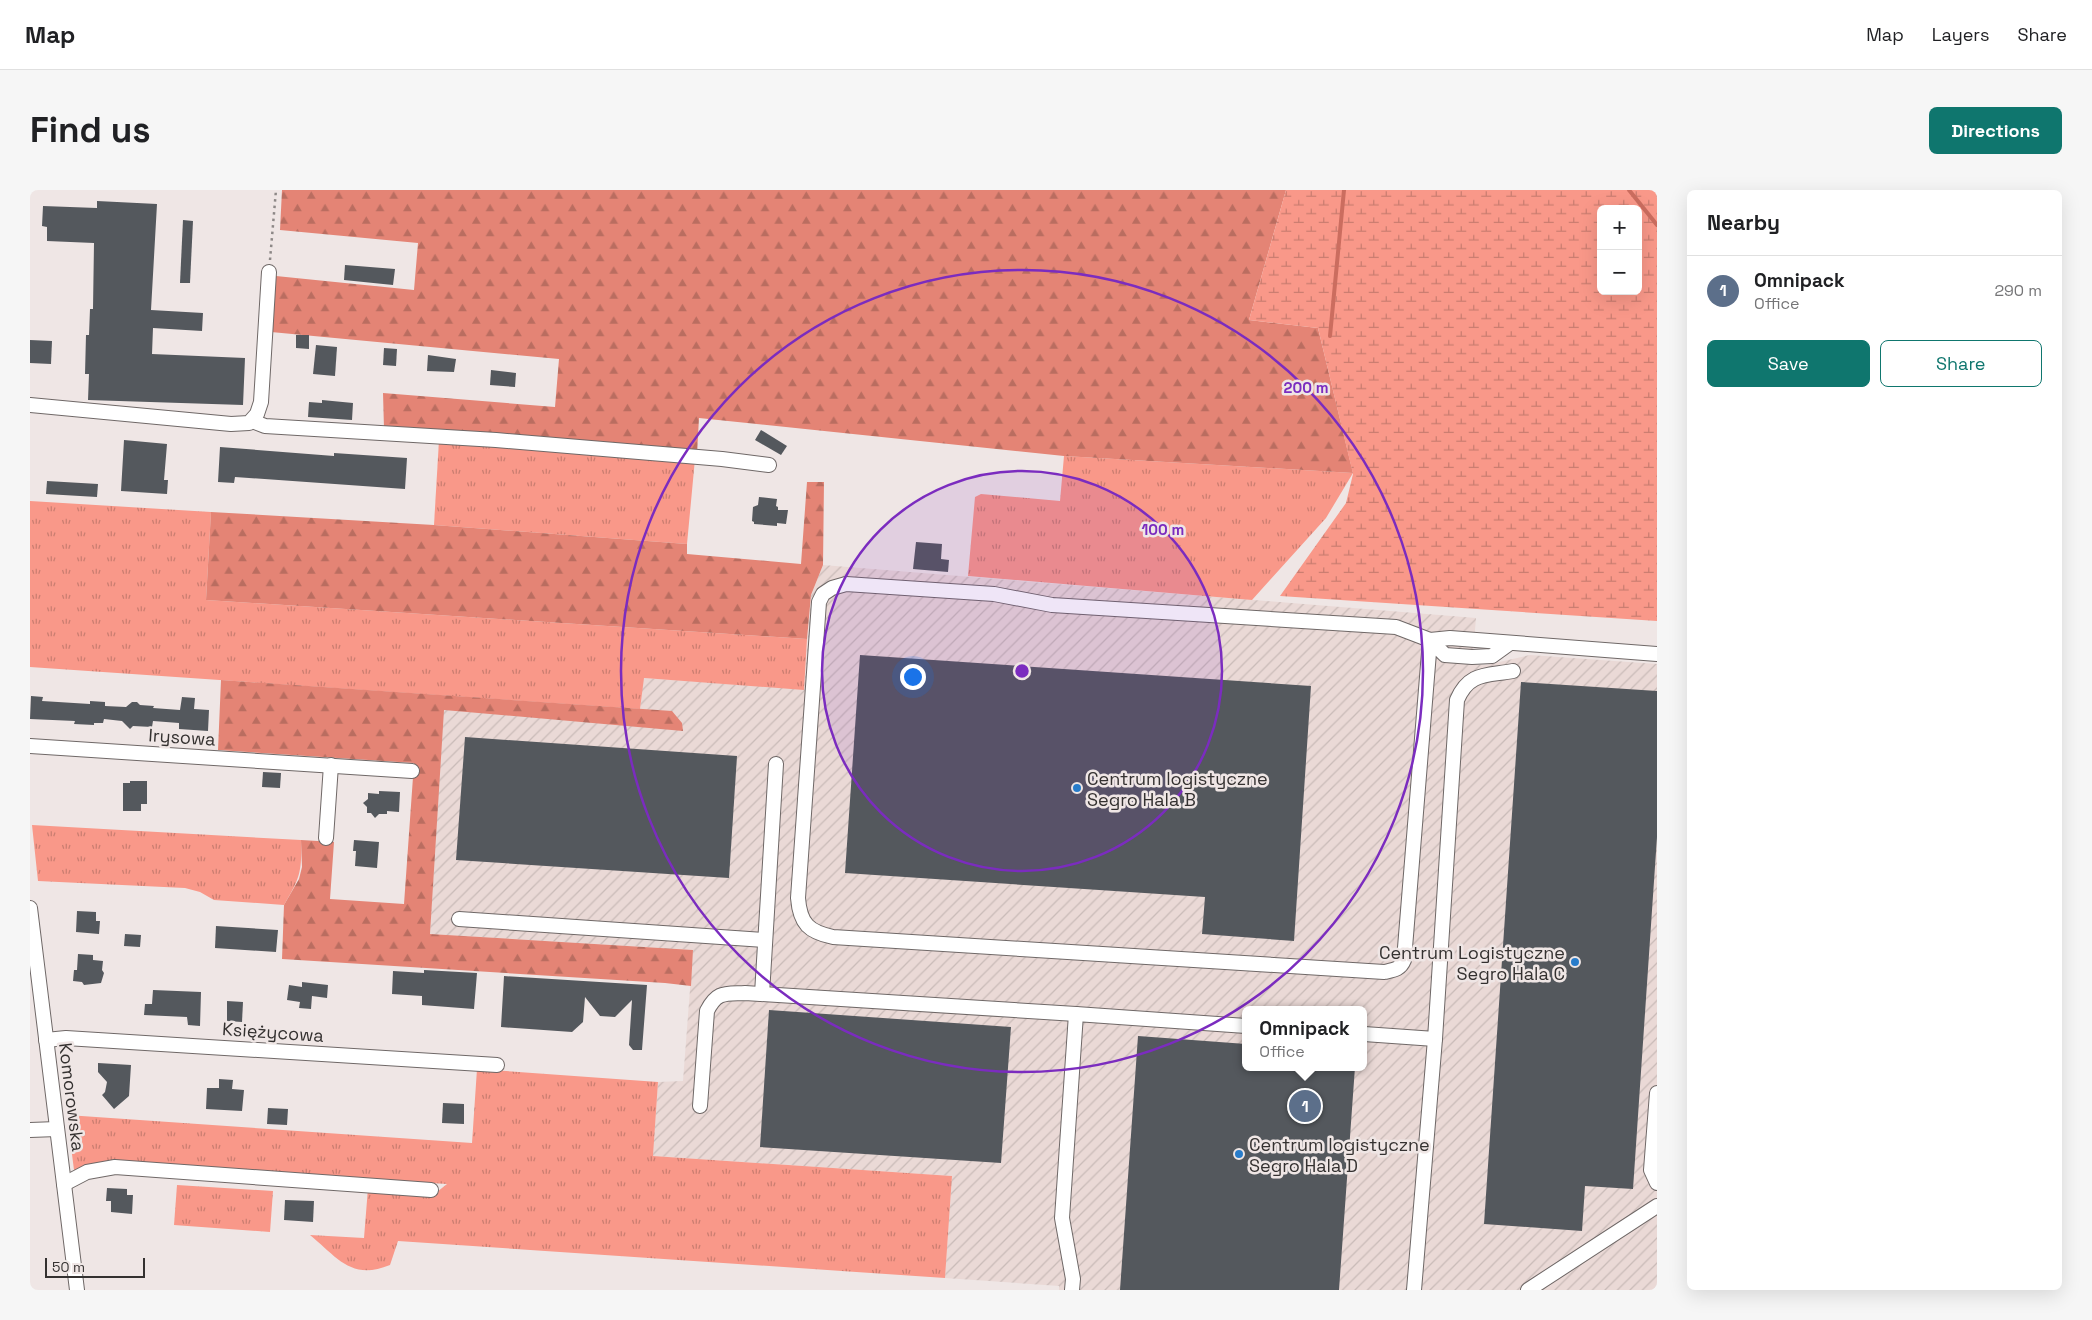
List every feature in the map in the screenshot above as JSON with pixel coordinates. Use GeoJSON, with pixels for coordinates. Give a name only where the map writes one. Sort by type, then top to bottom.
{"type":"FeatureCollection","features":[{"type":"Feature","properties":{"kind":"street"},"geometry":{"type":"LineString","coordinates":[[30,406],[232,424],[243,424],[252,421],[257,414],[261,402],[269,272]]}},
{"type":"Feature","properties":{"kind":"street"},"geometry":{"type":"LineString","coordinates":[[252,421],[265,426],[505,441],[722,459],[769,465]]}},
{"type":"Feature","properties":{"kind":"street"},"geometry":{"type":"LineString","coordinates":[[1430,640],[1404,960],[1402,966],[1397,969],[1384,972],[833,937],[817,934],[802,919],[798,898],[819,602],[823,594],[832,588],[846,584],[908,587],[994,594],[1052,605],[1396,627],[1430,640],[1450,638],[1657,654]]}},
{"type":"Feature","properties":{"kind":"street"},"geometry":{"type":"LineString","coordinates":[[1414,1290],[1434,1039],[1457,700],[1466,683],[1473,678],[1512,671]]}},
{"type":"Feature","properties":{"kind":"street","name":"Irysowa"},"geometry":{"type":"LineString","coordinates":[[30,746],[412,771]]}},
{"type":"Feature","properties":{"kind":"street"},"geometry":{"type":"LineString","coordinates":[[762,994],[776,764]]}},
{"type":"Feature","properties":{"kind":"street"},"geometry":{"type":"LineString","coordinates":[[326,838],[331,765]]}},
{"type":"Feature","properties":{"kind":"street","name":"Komorowska"},"geometry":{"type":"LineString","coordinates":[[30,908],[77,1290]]}},
{"type":"Feature","properties":{"kind":"street"},"geometry":{"type":"LineString","coordinates":[[459,920],[765,940]]}},
{"type":"Feature","properties":{"kind":"street"},"geometry":{"type":"LineString","coordinates":[[700,1106],[706,1018],[710,1005],[715,998],[722,994],[762,994],[1242,1026]]}},
{"type":"Feature","properties":{"kind":"street"},"geometry":{"type":"LineString","coordinates":[[1072,1290],[1073,1279],[1062,1218],[1076,1014]]}},
{"type":"Feature","properties":{"kind":"street"},"geometry":{"type":"LineString","coordinates":[[1367,1034],[1434,1039]]}},
{"type":"Feature","properties":{"kind":"street","name":"Księżycowa"},"geometry":{"type":"LineString","coordinates":[[46,1040],[76,1039],[497,1065]]}},
{"type":"Feature","properties":{"kind":"street"},"geometry":{"type":"LineString","coordinates":[[1657,1093],[1651,1170],[1657,1183]]}},
{"type":"Feature","properties":{"kind":"street"},"geometry":{"type":"LineString","coordinates":[[30,1130],[58,1129]]}},
{"type":"Feature","properties":{"kind":"street"},"geometry":{"type":"LineString","coordinates":[[64,1184],[87,1172],[115,1167],[431,1190]]}},
{"type":"Feature","properties":{"kind":"street"},"geometry":{"type":"LineString","coordinates":[[1528,1290],[1657,1206]]}},
{"type":"Feature","properties":{"kind":"path"},"geometry":{"type":"LineString","coordinates":[[269,272],[276,190]]}},
{"type":"Feature","properties":{"kind":"shaded area"},"geometry":{"type":"Polygon","coordinates":[[[823,565],[1476,618],[1472,665],[1486,665],[1530,655],[1657,664],[1657,1290],[1059,1290],[1059,1286],[945,1278],[952,1176],[653,1156],[658,1082],[683,1081],[693,950],[430,934],[440,765],[419,694],[640,709],[643,678],[804,689],[811,595],[823,565]]]}},
{"type":"Feature","properties":{"kind":"green space"},"geometry":{"type":"Polygon","coordinates":[[[282,190],[1286,190],[1249,320],[1318,328],[1353,473],[1064,456],[699,418],[697,454],[384,429],[383,393],[555,407],[559,359],[271,332],[276,276],[414,290],[418,243],[280,230],[282,190]]]}},
{"type":"Feature","properties":{"kind":"green space"},"geometry":{"type":"Polygon","coordinates":[[[1286,190],[1657,190],[1657,621],[1280,596],[1346,503],[1353,474],[1318,328],[1249,320],[1286,190]]]}},
{"type":"Feature","properties":{"kind":"green space"},"geometry":{"type":"Polygon","coordinates":[[[439,440],[695,459],[687,544],[434,525],[439,440]]]}},
{"type":"Feature","properties":{"kind":"green space"},"geometry":{"type":"Polygon","coordinates":[[[1064,456],[1353,473],[1326,518],[1252,600],[968,576],[975,497],[981,494],[1060,501],[1064,456]]]}},
{"type":"Feature","properties":{"kind":"green space"},"geometry":{"type":"Polygon","coordinates":[[[807,482],[824,482],[823,565],[811,595],[807,639],[206,600],[211,512],[434,525],[687,544],[687,554],[801,564],[807,482]]]}},
{"type":"Feature","properties":{"kind":"green space"},"geometry":{"type":"Polygon","coordinates":[[[30,501],[211,512],[206,600],[807,639],[804,690],[644,678],[640,709],[30,667],[30,501]]]}},
{"type":"Feature","properties":{"kind":"green space"},"geometry":{"type":"Polygon","coordinates":[[[221,680],[672,711],[682,723],[683,731],[444,710],[430,934],[693,950],[691,986],[282,959],[284,905],[299,879],[302,867],[301,840],[334,842],[330,899],[404,904],[414,763],[218,750],[221,680]]]}},
{"type":"Feature","properties":{"kind":"green space"},"geometry":{"type":"Polygon","coordinates":[[[32,825],[301,840],[299,874],[294,888],[284,905],[214,900],[200,892],[185,888],[38,881],[32,825]]]}},
{"type":"Feature","properties":{"kind":"green space"},"geometry":{"type":"Polygon","coordinates":[[[477,1069],[658,1082],[653,1156],[952,1176],[945,1278],[398,1241],[390,1265],[365,1270],[346,1264],[310,1235],[364,1238],[368,1188],[437,1192],[447,1184],[161,1166],[95,1164],[74,1170],[67,1115],[472,1143],[477,1069]]]}},
{"type":"Feature","properties":{"kind":"green space"},"geometry":{"type":"Polygon","coordinates":[[[177,1185],[273,1191],[270,1232],[174,1225],[177,1185]]]}},
{"type":"Feature","properties":{"kind":"building"},"geometry":{"type":"Polygon","coordinates":[[[97,201],[157,204],[151,310],[203,313],[202,331],[153,328],[152,354],[245,358],[243,405],[88,400],[89,374],[85,374],[86,335],[89,335],[90,309],[93,309],[94,243],[47,241],[47,227],[42,226],[43,206],[97,208],[97,201]]]}},
{"type":"Feature","properties":{"kind":"building"},"geometry":{"type":"Polygon","coordinates":[[[183,220],[193,221],[190,283],[180,283],[183,220]]]}},
{"type":"Feature","properties":{"kind":"building"},"geometry":{"type":"Polygon","coordinates":[[[345,265],[395,269],[393,285],[344,280],[345,265]]]}},
{"type":"Feature","properties":{"kind":"building"},"geometry":{"type":"Polygon","coordinates":[[[296,335],[309,335],[309,349],[296,348],[296,335]]]}},
{"type":"Feature","properties":{"kind":"building"},"geometry":{"type":"Polygon","coordinates":[[[30,340],[52,341],[51,364],[30,363],[30,340]]]}},
{"type":"Feature","properties":{"kind":"building"},"geometry":{"type":"Polygon","coordinates":[[[316,345],[337,347],[335,376],[313,374],[316,345]]]}},
{"type":"Feature","properties":{"kind":"building"},"geometry":{"type":"Polygon","coordinates":[[[384,348],[397,349],[396,366],[383,365],[384,348]]]}},
{"type":"Feature","properties":{"kind":"building"},"geometry":{"type":"Polygon","coordinates":[[[428,355],[456,359],[454,372],[427,371],[428,355]]]}},
{"type":"Feature","properties":{"kind":"building"},"geometry":{"type":"Polygon","coordinates":[[[491,370],[516,373],[515,387],[490,385],[491,370]]]}},
{"type":"Feature","properties":{"kind":"building"},"geometry":{"type":"Polygon","coordinates":[[[322,400],[353,403],[352,420],[308,417],[309,402],[322,403],[322,400]]]}},
{"type":"Feature","properties":{"kind":"building"},"geometry":{"type":"Polygon","coordinates":[[[761,430],[787,446],[781,455],[755,440],[761,430]]]}},
{"type":"Feature","properties":{"kind":"building"},"geometry":{"type":"Polygon","coordinates":[[[124,440],[167,444],[164,480],[168,480],[167,494],[121,491],[124,440]]]}},
{"type":"Feature","properties":{"kind":"building"},"geometry":{"type":"Polygon","coordinates":[[[220,447],[334,456],[334,453],[407,458],[405,489],[235,477],[234,483],[218,482],[220,447]]]}},
{"type":"Feature","properties":{"kind":"building"},"geometry":{"type":"Polygon","coordinates":[[[47,481],[98,484],[97,497],[46,494],[47,481]]]}},
{"type":"Feature","properties":{"kind":"building"},"geometry":{"type":"Polygon","coordinates":[[[759,497],[777,499],[776,506],[778,510],[788,510],[786,524],[777,523],[777,526],[754,524],[752,521],[753,507],[758,505],[759,497]]]}},
{"type":"Feature","properties":{"kind":"building"},"geometry":{"type":"Polygon","coordinates":[[[916,542],[942,544],[941,559],[949,560],[948,572],[913,569],[916,542]]]}},
{"type":"Feature","properties":{"kind":"building","name":"Centrum logistyczne Segro Hala B"},"geometry":{"type":"Polygon","coordinates":[[[860,655],[1311,686],[1294,941],[1202,934],[1205,897],[845,873],[860,655]]]}},
{"type":"Feature","properties":{"kind":"building","name":"Centrum Logistyczne Segro Hala C"},"geometry":{"type":"Polygon","coordinates":[[[1521,682],[1657,691],[1657,837],[1633,1189],[1585,1186],[1582,1231],[1484,1224],[1521,682]]]}},
{"type":"Feature","properties":{"kind":"building"},"geometry":{"type":"Polygon","coordinates":[[[31,696],[43,697],[42,701],[90,704],[90,701],[105,702],[105,706],[126,707],[132,702],[137,702],[140,705],[154,706],[153,708],[180,710],[182,697],[195,698],[194,709],[209,710],[208,731],[179,729],[179,723],[153,721],[152,727],[133,726],[130,729],[122,721],[104,719],[103,723],[94,723],[94,725],[74,724],[75,721],[30,719],[31,696]]]}},
{"type":"Feature","properties":{"kind":"building"},"geometry":{"type":"Polygon","coordinates":[[[465,737],[737,756],[729,878],[456,860],[465,737]]]}},
{"type":"Feature","properties":{"kind":"building"},"geometry":{"type":"Polygon","coordinates":[[[263,772],[281,773],[280,788],[262,787],[263,772]]]}},
{"type":"Feature","properties":{"kind":"building"},"geometry":{"type":"Polygon","coordinates":[[[130,781],[147,781],[147,804],[141,804],[141,811],[123,811],[123,783],[130,783],[130,781]]]}},
{"type":"Feature","properties":{"kind":"building"},"geometry":{"type":"Polygon","coordinates":[[[379,791],[400,792],[399,812],[387,811],[387,814],[379,814],[375,818],[371,813],[367,813],[367,807],[363,803],[368,799],[368,793],[379,794],[379,791]]]}},
{"type":"Feature","properties":{"kind":"building"},"geometry":{"type":"Polygon","coordinates":[[[354,840],[379,842],[377,868],[355,866],[356,851],[353,851],[354,840]]]}},
{"type":"Feature","properties":{"kind":"building"},"geometry":{"type":"Polygon","coordinates":[[[77,911],[96,912],[96,921],[100,921],[99,934],[76,932],[77,911]]]}},
{"type":"Feature","properties":{"kind":"building"},"geometry":{"type":"Polygon","coordinates":[[[216,926],[278,930],[276,952],[215,948],[216,926]]]}},
{"type":"Feature","properties":{"kind":"building"},"geometry":{"type":"Polygon","coordinates":[[[125,934],[141,935],[140,947],[124,946],[125,934]]]}},
{"type":"Feature","properties":{"kind":"building"},"geometry":{"type":"Polygon","coordinates":[[[78,954],[93,955],[93,960],[103,961],[102,970],[104,973],[101,983],[84,985],[82,982],[73,981],[74,970],[77,970],[78,954]]]}},
{"type":"Feature","properties":{"kind":"building"},"geometry":{"type":"Polygon","coordinates":[[[424,970],[477,973],[474,1009],[422,1005],[422,996],[392,994],[393,971],[424,973],[424,970]]]}},
{"type":"Feature","properties":{"kind":"building"},"geometry":{"type":"Polygon","coordinates":[[[504,976],[647,985],[642,1050],[633,1050],[629,1045],[632,1000],[615,1017],[600,1016],[585,997],[583,1022],[572,1032],[501,1027],[504,976]]]}},
{"type":"Feature","properties":{"kind":"building"},"geometry":{"type":"Polygon","coordinates":[[[302,982],[328,985],[327,998],[312,996],[311,1009],[299,1008],[300,1002],[287,1000],[289,985],[302,987],[302,982]]]}},
{"type":"Feature","properties":{"kind":"building"},"geometry":{"type":"Polygon","coordinates":[[[153,990],[201,992],[200,1026],[188,1025],[187,1017],[144,1015],[145,1004],[152,1004],[153,990]]]}},
{"type":"Feature","properties":{"kind":"building"},"geometry":{"type":"Polygon","coordinates":[[[227,1001],[243,1002],[242,1022],[227,1021],[227,1001]]]}},
{"type":"Feature","properties":{"kind":"building"},"geometry":{"type":"Polygon","coordinates":[[[769,1010],[1011,1027],[1001,1163],[760,1147],[769,1010]]]}},
{"type":"Feature","properties":{"kind":"building","name":"Centrum logistyczne Segro Hala D"},"geometry":{"type":"Polygon","coordinates":[[[1138,1036],[1242,1044],[1242,1071],[1355,1071],[1339,1290],[1120,1290],[1138,1036]]]}},
{"type":"Feature","properties":{"kind":"building"},"geometry":{"type":"Polygon","coordinates":[[[98,1063],[131,1065],[129,1096],[114,1109],[102,1095],[105,1092],[107,1082],[98,1072],[98,1063]]]}},
{"type":"Feature","properties":{"kind":"building"},"geometry":{"type":"Polygon","coordinates":[[[219,1079],[233,1080],[232,1089],[244,1090],[242,1111],[206,1109],[207,1088],[219,1088],[219,1079]]]}},
{"type":"Feature","properties":{"kind":"building"},"geometry":{"type":"Polygon","coordinates":[[[443,1103],[464,1104],[464,1124],[442,1123],[443,1103]]]}},
{"type":"Feature","properties":{"kind":"building"},"geometry":{"type":"Polygon","coordinates":[[[268,1108],[288,1109],[287,1125],[267,1124],[268,1108]]]}},
{"type":"Feature","properties":{"kind":"building"},"geometry":{"type":"Polygon","coordinates":[[[107,1188],[127,1189],[127,1195],[133,1195],[132,1214],[111,1212],[111,1201],[106,1201],[107,1188]]]}},
{"type":"Feature","properties":{"kind":"building"},"geometry":{"type":"Polygon","coordinates":[[[285,1200],[314,1201],[313,1222],[284,1220],[285,1200]]]}},
{"type":"Feature","properties":{"kind":"waterway"},"geometry":{"type":"LineString","coordinates":[[1330,336],[1344,190]]}},
{"type":"Feature","properties":{"kind":"waterway"},"geometry":{"type":"LineString","coordinates":[[1629,190],[1657,225]]}},
{"type":"Feature","properties":{"kind":"place","name":"Centrum logistyczne Segro Hala B"},"geometry":{"type":"Point","coordinates":[1077,788]}},
{"type":"Feature","properties":{"kind":"place","name":"Centrum Logistyczne Segro Hala C"},"geometry":{"type":"Point","coordinates":[1575,962]}},
{"type":"Feature","properties":{"kind":"place","name":"Omnipack"},"geometry":{"type":"Point","coordinates":[1305,1106]}},
{"type":"Feature","properties":{"kind":"place","name":"Centrum logistyczne Segro Hala D"},"geometry":{"type":"Point","coordinates":[1239,1154]}}]}
